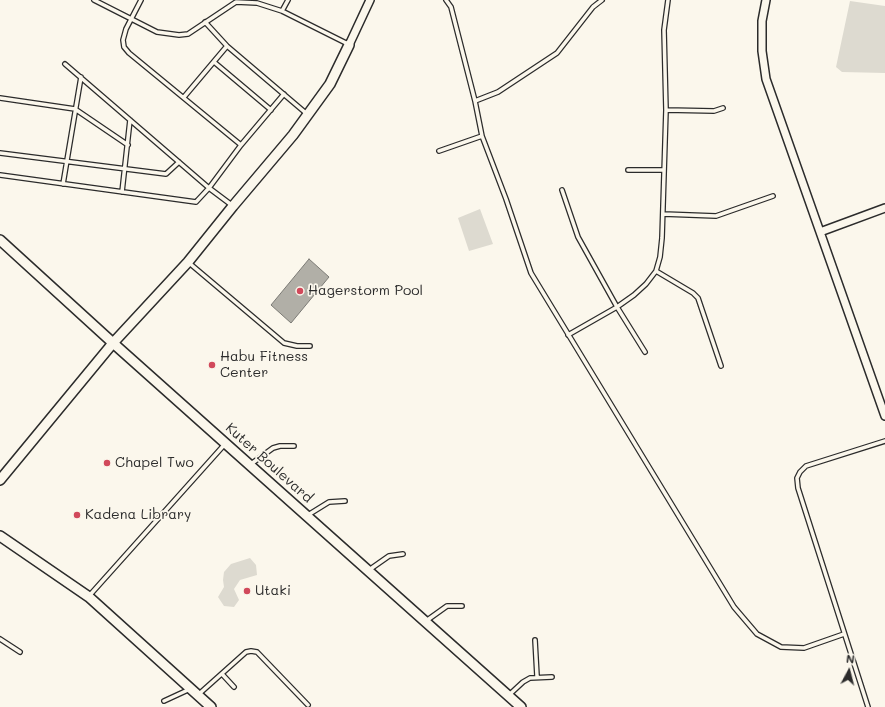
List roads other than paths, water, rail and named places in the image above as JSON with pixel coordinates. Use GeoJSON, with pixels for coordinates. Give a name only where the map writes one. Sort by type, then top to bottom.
{"type":"FeatureCollection","features":[{"type":"Feature","properties":{"kind":"street"},"geometry":{"type":"LineString","coordinates":[[0,480],[113,343],[188,262],[293,135],[330,84],[370,0]]}},
{"type":"Feature","properties":{"kind":"street"},"geometry":{"type":"LineString","coordinates":[[766,0],[762,20],[762,51],[766,79],[885,416]]}},
{"type":"Feature","properties":{"kind":"street"},"geometry":{"type":"LineString","coordinates":[[820,232],[885,208]]}},
{"type":"Feature","properties":{"kind":"street","name":"Kuter Boulevard"},"geometry":{"type":"LineString","coordinates":[[0,240],[113,343],[521,707]]}},
{"type":"Feature","properties":{"kind":"street"},"geometry":{"type":"LineString","coordinates":[[0,536],[89,597],[211,707]]}},
{"type":"Feature","properties":{"kind":"lane"},"geometry":{"type":"LineString","coordinates":[[94,0],[157,32],[179,35],[188,34],[235,1],[257,3],[282,11],[349,45]]}},
{"type":"Feature","properties":{"kind":"lane"},"geometry":{"type":"LineString","coordinates":[[140,0],[126,29],[123,40],[124,47],[129,53],[241,145]]}},
{"type":"Feature","properties":{"kind":"lane"},"geometry":{"type":"LineString","coordinates":[[282,11],[288,0]]}},
{"type":"Feature","properties":{"kind":"lane"},"geometry":{"type":"LineString","coordinates":[[446,0],[451,8],[475,100],[482,136],[506,199],[531,273],[734,607],[757,634],[781,647],[804,648],[844,634]]}},
{"type":"Feature","properties":{"kind":"lane"},"geometry":{"type":"LineString","coordinates":[[475,100],[498,92],[557,53],[593,7],[602,0]]}},
{"type":"Feature","properties":{"kind":"lane"},"geometry":{"type":"LineString","coordinates":[[568,334],[617,308],[646,284],[656,271],[660,257],[663,214],[666,110],[664,30],[668,0]]}},
{"type":"Feature","properties":{"kind":"lane"},"geometry":{"type":"LineString","coordinates":[[205,22],[227,46],[308,115]]}},
{"type":"Feature","properties":{"kind":"lane"},"geometry":{"type":"LineString","coordinates":[[184,97],[227,46]]}},
{"type":"Feature","properties":{"kind":"lane"},"geometry":{"type":"LineString","coordinates":[[214,62],[271,110]]}},
{"type":"Feature","properties":{"kind":"lane"},"geometry":{"type":"LineString","coordinates":[[65,64],[209,188],[233,206]]}},
{"type":"Feature","properties":{"kind":"lane"},"geometry":{"type":"LineString","coordinates":[[63,184],[81,77]]}},
{"type":"Feature","properties":{"kind":"lane"},"geometry":{"type":"LineString","coordinates":[[0,175],[196,202],[209,188],[241,145],[284,94]]}},
{"type":"Feature","properties":{"kind":"lane"},"geometry":{"type":"LineString","coordinates":[[0,98],[76,109],[128,144]]}},
{"type":"Feature","properties":{"kind":"lane"},"geometry":{"type":"LineString","coordinates":[[666,110],[714,111],[723,108]]}},
{"type":"Feature","properties":{"kind":"lane"},"geometry":{"type":"LineString","coordinates":[[122,192],[130,120]]}},
{"type":"Feature","properties":{"kind":"lane"},"geometry":{"type":"LineString","coordinates":[[439,151],[482,136]]}},
{"type":"Feature","properties":{"kind":"lane"},"geometry":{"type":"LineString","coordinates":[[0,152],[166,174],[179,162]]}},
{"type":"Feature","properties":{"kind":"lane"},"geometry":{"type":"LineString","coordinates":[[628,170],[664,170]]}},
{"type":"Feature","properties":{"kind":"lane"},"geometry":{"type":"LineString","coordinates":[[562,190],[578,237],[617,308],[645,352]]}},
{"type":"Feature","properties":{"kind":"lane"},"geometry":{"type":"LineString","coordinates":[[663,214],[716,216],[773,196]]}},
{"type":"Feature","properties":{"kind":"lane"},"geometry":{"type":"LineString","coordinates":[[188,262],[284,343],[297,346],[310,346]]}},
{"type":"Feature","properties":{"kind":"lane"},"geometry":{"type":"LineString","coordinates":[[656,271],[693,293],[698,298],[721,366]]}},
{"type":"Feature","properties":{"kind":"lane"},"geometry":{"type":"LineString","coordinates":[[868,707],[798,488],[797,478],[806,466],[885,441]]}},
{"type":"Feature","properties":{"kind":"lane"},"geometry":{"type":"LineString","coordinates":[[89,597],[226,444]]}},
{"type":"Feature","properties":{"kind":"lane"},"geometry":{"type":"LineString","coordinates":[[250,465],[273,448],[280,446],[294,446]]}},
{"type":"Feature","properties":{"kind":"lane"},"geometry":{"type":"LineString","coordinates":[[307,516],[328,502],[345,501]]}},
{"type":"Feature","properties":{"kind":"lane"},"geometry":{"type":"LineString","coordinates":[[368,571],[389,556],[403,554]]}},
{"type":"Feature","properties":{"kind":"lane"},"geometry":{"type":"LineString","coordinates":[[425,621],[447,606],[462,606]]}},
{"type":"Feature","properties":{"kind":"lane"},"geometry":{"type":"LineString","coordinates":[[0,639],[20,652]]}},
{"type":"Feature","properties":{"kind":"lane"},"geometry":{"type":"LineString","coordinates":[[535,640],[537,676]]}},
{"type":"Feature","properties":{"kind":"lane"},"geometry":{"type":"LineString","coordinates":[[198,695],[246,652],[251,650],[258,652],[308,705]]}},
{"type":"Feature","properties":{"kind":"lane"},"geometry":{"type":"LineString","coordinates":[[222,674],[234,687]]}},
{"type":"Feature","properties":{"kind":"lane"},"geometry":{"type":"LineString","coordinates":[[508,696],[523,682],[530,678],[537,676],[552,677]]}},
{"type":"Feature","properties":{"kind":"lane"},"geometry":{"type":"LineString","coordinates":[[164,701],[191,688]]}},
{"type":"Feature","properties":{"kind":"place","name":"Hagerstorm Pool"},"geometry":{"type":"Point","coordinates":[300,291]}},
{"type":"Feature","properties":{"kind":"place","name":"Habu Fitness Center"},"geometry":{"type":"Point","coordinates":[212,365]}},
{"type":"Feature","properties":{"kind":"place","name":"Chapel Two"},"geometry":{"type":"Point","coordinates":[107,463]}},
{"type":"Feature","properties":{"kind":"place","name":"Kadena Library"},"geometry":{"type":"Point","coordinates":[77,515]}},
{"type":"Feature","properties":{"kind":"place","name":"Utaki"},"geometry":{"type":"Point","coordinates":[247,591]}}]}
